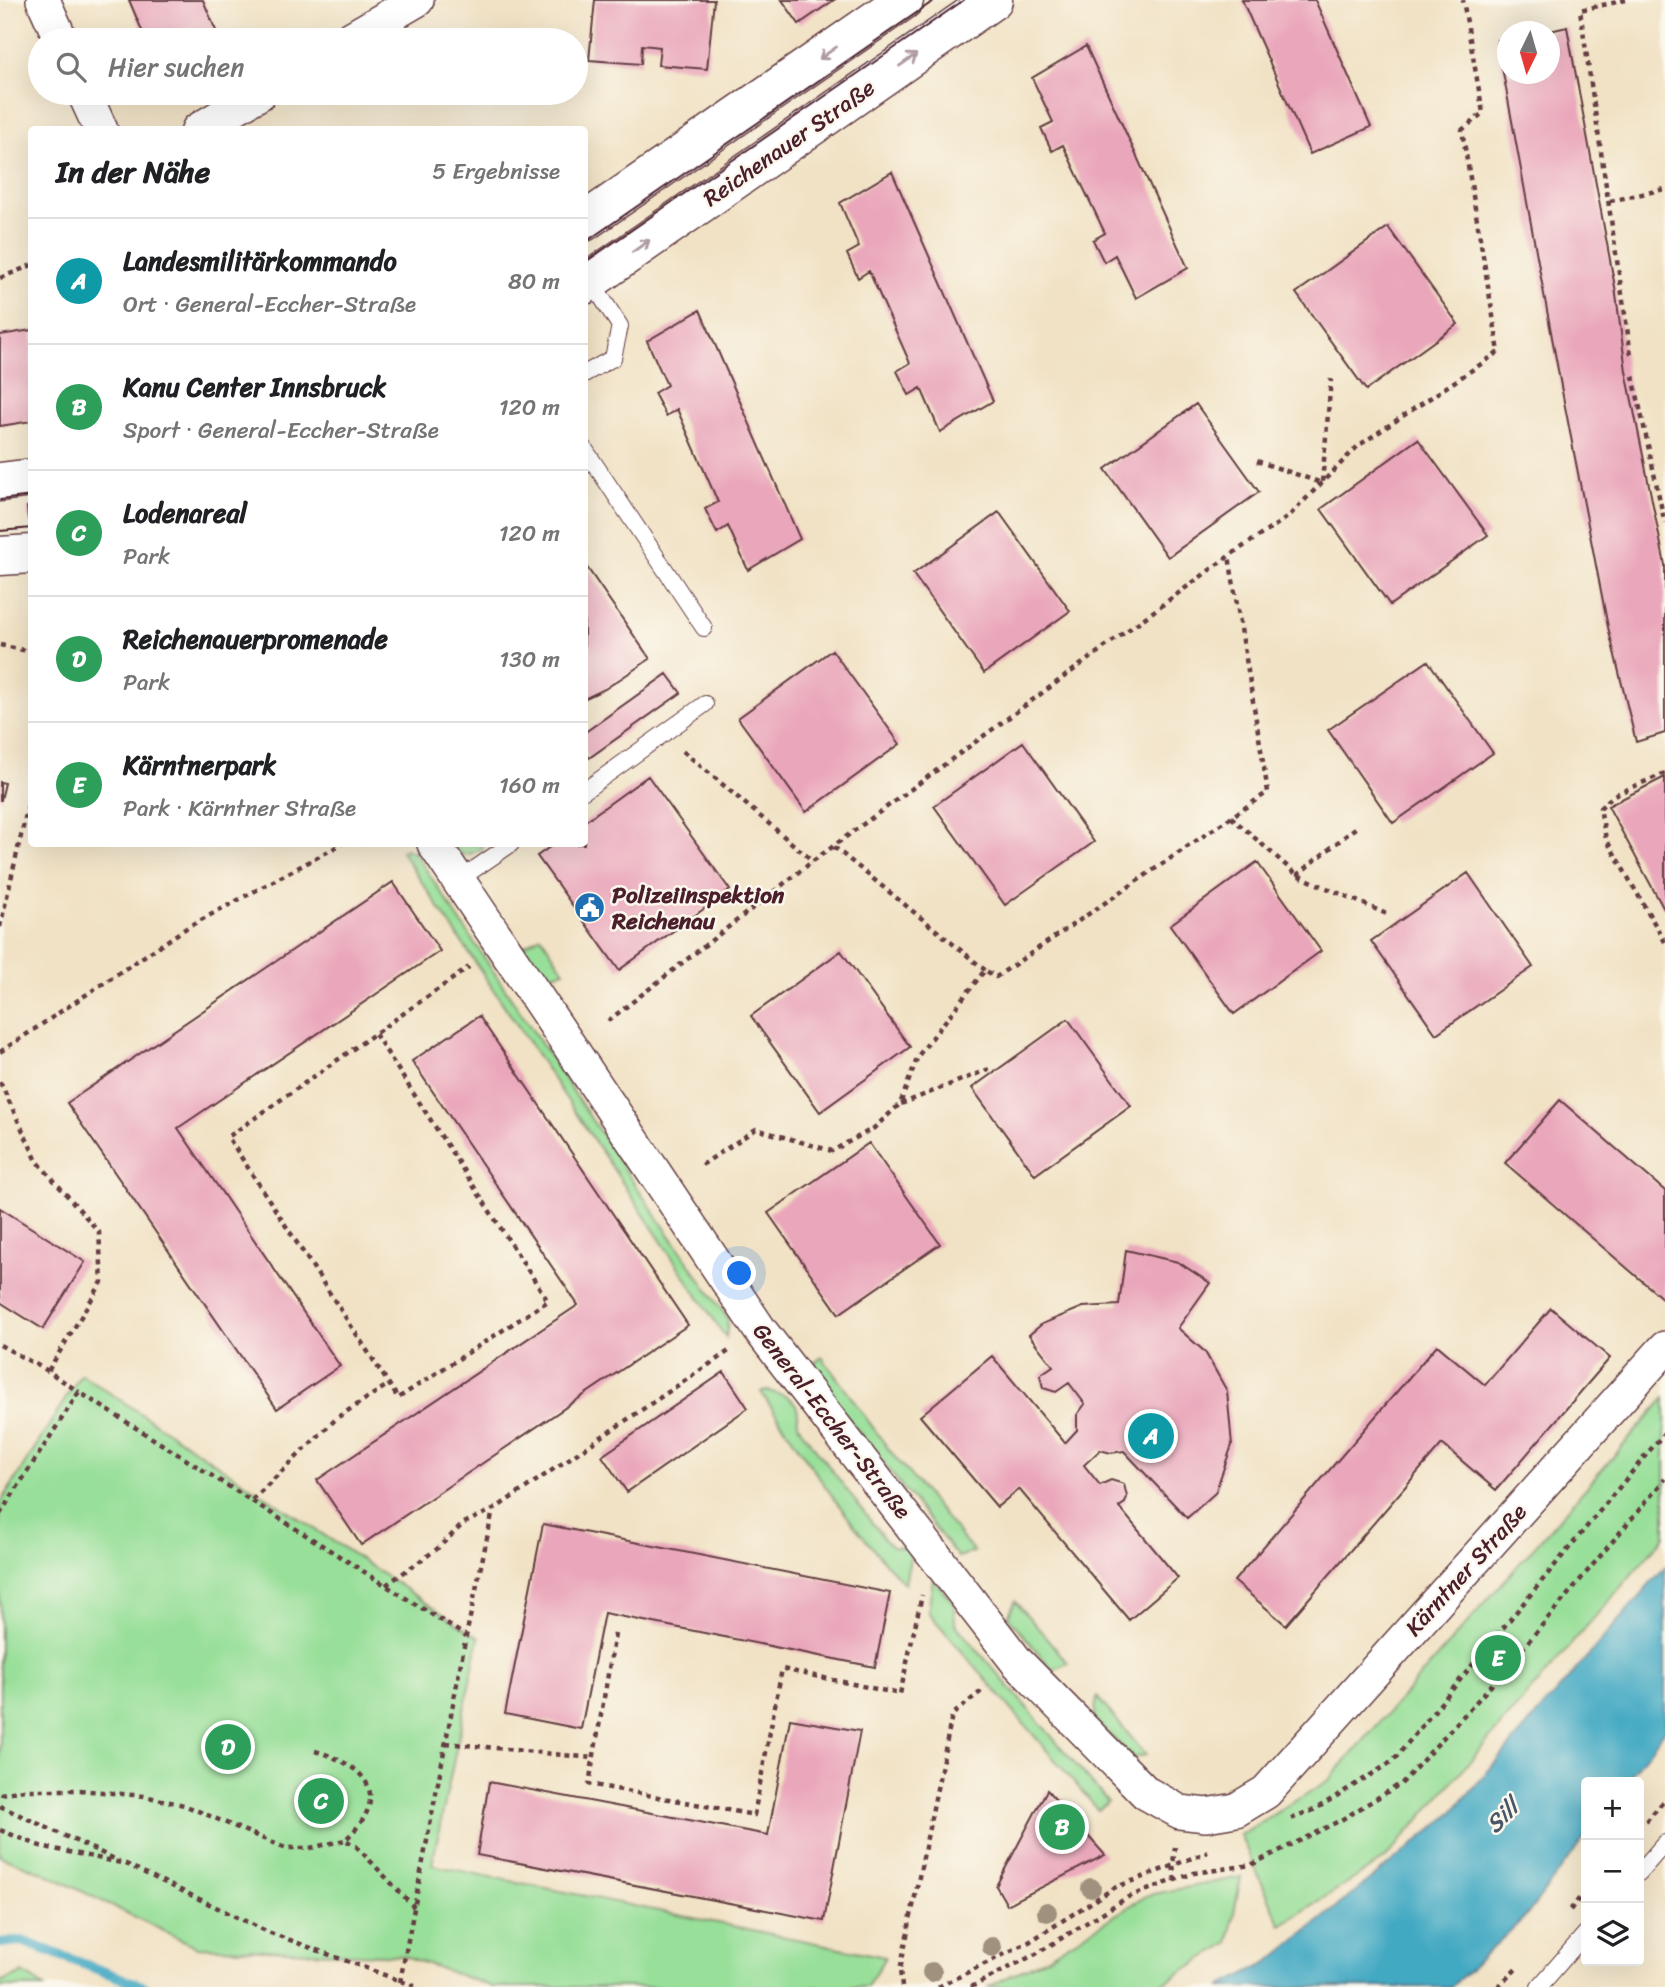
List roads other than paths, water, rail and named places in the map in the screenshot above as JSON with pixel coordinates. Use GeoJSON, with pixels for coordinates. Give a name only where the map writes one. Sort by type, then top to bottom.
{"type":"FeatureCollection","features":[{"type":"Feature","properties":{"kind":"street"},"geometry":{"type":"LineString","coordinates":[[43,0],[56,28]]}},
{"type":"Feature","properties":{"kind":"street"},"geometry":{"type":"LineString","coordinates":[[368,28],[416,0]]}},
{"type":"Feature","properties":{"kind":"street"},"geometry":{"type":"LineString","coordinates":[[588,219],[904,0]]}},
{"type":"Feature","properties":{"kind":"street","name":"Reichenauer Straße"},"geometry":{"type":"LineString","coordinates":[[588,282],[993,0]]}},
{"type":"Feature","properties":{"kind":"street"},"geometry":{"type":"LineString","coordinates":[[90,105],[99,126]]}},
{"type":"Feature","properties":{"kind":"street"},"geometry":{"type":"LineString","coordinates":[[205,126],[240,105]]}},
{"type":"Feature","properties":{"kind":"street"},"geometry":{"type":"LineString","coordinates":[[0,482],[28,478]]}},
{"type":"Feature","properties":{"kind":"street"},"geometry":{"type":"LineString","coordinates":[[0,556],[28,554]]}},
{"type":"Feature","properties":{"kind":"street","name":"General-Eccher-Straße"},"geometry":{"type":"LineString","coordinates":[[436,847],[760,1330],[1017,1662],[1146,1793],[1180,1812],[1206,1815],[1236,1810],[1266,1793]]}},
{"type":"Feature","properties":{"kind":"street","name":"Kärntner Straße"},"geometry":{"type":"LineString","coordinates":[[1266,1793],[1665,1348]]}},
{"type":"Feature","properties":{"kind":"lane"},"geometry":{"type":"LineString","coordinates":[[588,284],[620,326],[612,358],[588,372]]}},
{"type":"Feature","properties":{"kind":"lane"},"geometry":{"type":"LineString","coordinates":[[588,455],[704,628]]}},
{"type":"Feature","properties":{"kind":"lane"},"geometry":{"type":"LineString","coordinates":[[588,789],[705,704]]}},
{"type":"Feature","properties":{"kind":"lane"},"geometry":{"type":"LineString","coordinates":[[460,879],[507,847]]}},
{"type":"Feature","properties":{"kind":"lane"},"geometry":{"type":"LineString","coordinates":[[1644,1867],[1665,1843]]}},
{"type":"Feature","properties":{"kind":"lane"},"geometry":{"type":"LineString","coordinates":[[1539,1987],[1581,1939]]}},
{"type":"Feature","properties":{"kind":"water","name":"Sill"},"geometry":{"type":"Polygon","coordinates":[[[1665,1567],[1665,1730],[1630,1777],[1581,1777],[1581,1843],[1527,1915],[1451,1987],[1220,1987],[1270,1961],[1450,1815],[1665,1567]]]}},
{"type":"Feature","properties":{"kind":"waterway"},"geometry":{"type":"LineString","coordinates":[[0,1943],[22,1941],[145,1987]]}},
{"type":"Feature","properties":{"kind":"tram line"},"geometry":{"type":"LineString","coordinates":[[588,240],[935,0]]}},
{"type":"Feature","properties":{"kind":"tram line"},"geometry":{"type":"LineString","coordinates":[[588,260],[964,0]]}},
{"type":"Feature","properties":{"kind":"tram line"},"geometry":{"type":"LineString","coordinates":[[0,500],[28,496]]}},
{"type":"Feature","properties":{"kind":"tram line"},"geometry":{"type":"LineString","coordinates":[[0,531],[28,528]]}},
{"type":"Feature","properties":{"kind":"place","name":"Polizeiinspektion Reichenau"},"geometry":{"type":"Point","coordinates":[589,908]}},
{"type":"Feature","properties":{"kind":"place","name":"Landesmilitärkommando"},"geometry":{"type":"Point","coordinates":[1151,1436]}},
{"type":"Feature","properties":{"kind":"place","name":"Kärntnerpark"},"geometry":{"type":"Point","coordinates":[1498,1658]}},
{"type":"Feature","properties":{"kind":"place","name":"Reichenauerpromenade"},"geometry":{"type":"Point","coordinates":[228,1747]}},
{"type":"Feature","properties":{"kind":"place","name":"Lodenareal"},"geometry":{"type":"Point","coordinates":[321,1801]}},
{"type":"Feature","properties":{"kind":"place","name":"Kanu Center Innsbruck"},"geometry":{"type":"Point","coordinates":[1062,1827]}}]}
